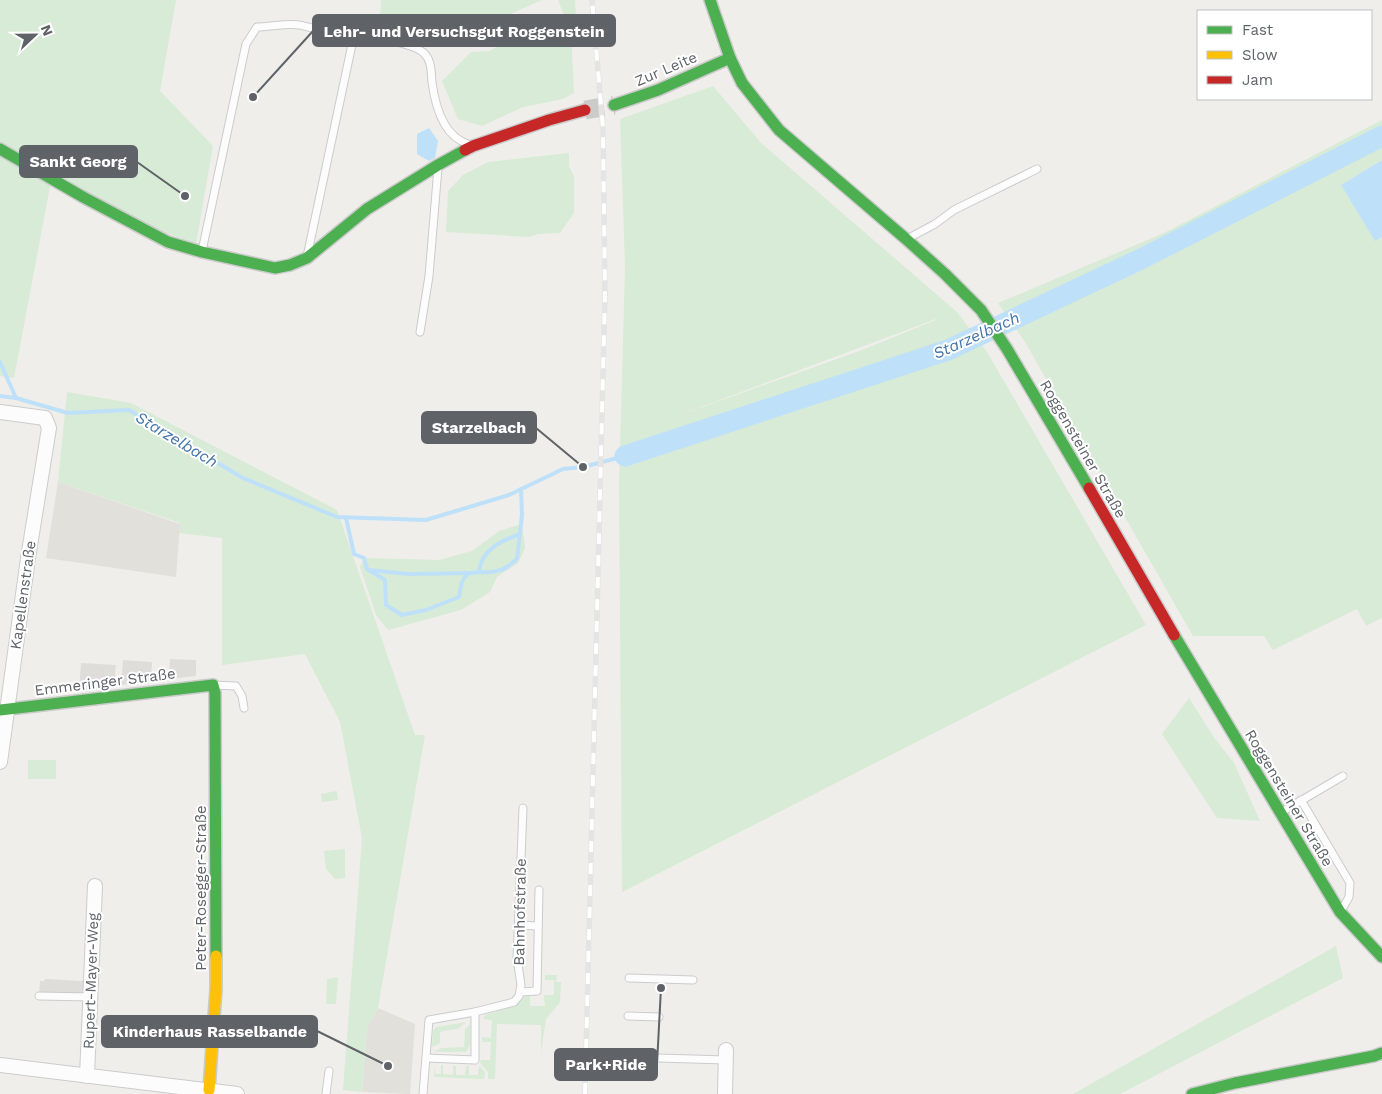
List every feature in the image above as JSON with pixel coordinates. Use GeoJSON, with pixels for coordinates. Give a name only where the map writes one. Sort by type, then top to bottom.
{"type":"FeatureCollection","features":[{"type":"Feature","properties":{"kind":"street","name":"Roggensteiner Straße"},"geometry":{"type":"LineString","coordinates":[[710,0],[730,58],[742,83],[779,130],[906,239],[982,310],[1007,349],[1340,912],[1382,957]]}},
{"type":"Feature","properties":{"kind":"street","name":"Zur Leite"},"geometry":{"type":"LineString","coordinates":[[614,105],[658,90],[730,58]]}},
{"type":"Feature","properties":{"kind":"street"},"geometry":{"type":"LineString","coordinates":[[0,149],[83,197],[168,242],[202,252],[275,268],[290,266],[307,258],[367,209],[438,165],[473,146],[585,110]]}},
{"type":"Feature","properties":{"kind":"street","name":"Kapellenstraße"},"geometry":{"type":"LineString","coordinates":[[0,412],[45,418],[49,428],[3,710],[0,762]]}},
{"type":"Feature","properties":{"kind":"street","name":"Emmeringer Straße"},"geometry":{"type":"LineString","coordinates":[[3,710],[142,698],[213,685]]}},
{"type":"Feature","properties":{"kind":"street","name":"Peter-Rosegger-Straße"},"geometry":{"type":"LineString","coordinates":[[209,1090],[216,980],[215,693],[213,685]]}},
{"type":"Feature","properties":{"kind":"street","name":"Rupert-Mayer-Weg"},"geometry":{"type":"LineString","coordinates":[[87,1076],[95,886]]}},
{"type":"Feature","properties":{"kind":"street"},"geometry":{"type":"LineString","coordinates":[[1192,1094],[1382,1053]]}},
{"type":"Feature","properties":{"kind":"street"},"geometry":{"type":"LineString","coordinates":[[725,1094],[726,1055]]}},
{"type":"Feature","properties":{"kind":"street"},"geometry":{"type":"LineString","coordinates":[[0,1065],[237,1094]]}},
{"type":"Feature","properties":{"kind":"lane"},"geometry":{"type":"LineString","coordinates":[[202,252],[246,44],[257,27],[298,25],[408,44],[425,54],[431,66],[438,111],[447,127],[459,141],[473,146]]}},
{"type":"Feature","properties":{"kind":"lane"},"geometry":{"type":"LineString","coordinates":[[307,258],[354,35]]}},
{"type":"Feature","properties":{"kind":"lane"},"geometry":{"type":"LineString","coordinates":[[420,332],[429,276],[438,165]]}},
{"type":"Feature","properties":{"kind":"lane"},"geometry":{"type":"LineString","coordinates":[[906,239],[935,224],[954,210],[1037,168]]}},
{"type":"Feature","properties":{"kind":"lane"},"geometry":{"type":"LineString","coordinates":[[213,685],[236,686],[242,696],[244,708]]}},
{"type":"Feature","properties":{"kind":"lane"},"geometry":{"type":"LineString","coordinates":[[1280,813],[1343,776]]}},
{"type":"Feature","properties":{"kind":"lane"},"geometry":{"type":"LineString","coordinates":[[1301,800],[1350,883],[1349,897],[1340,912]]}},
{"type":"Feature","properties":{"kind":"lane","name":"Bahnhofstraße"},"geometry":{"type":"LineString","coordinates":[[521,992],[516,958],[523,808]]}},
{"type":"Feature","properties":{"kind":"lane"},"geometry":{"type":"LineString","coordinates":[[423,1094],[428,1020],[476,1012],[514,1002],[521,992],[537,991],[540,890]]}},
{"type":"Feature","properties":{"kind":"lane"},"geometry":{"type":"LineString","coordinates":[[518,925],[538,926]]}},
{"type":"Feature","properties":{"kind":"lane"},"geometry":{"type":"LineString","coordinates":[[629,978],[693,980]]}},
{"type":"Feature","properties":{"kind":"lane"},"geometry":{"type":"LineString","coordinates":[[39,996],[91,997]]}},
{"type":"Feature","properties":{"kind":"lane"},"geometry":{"type":"LineString","coordinates":[[426,1058],[475,1060],[476,1012]]}},
{"type":"Feature","properties":{"kind":"lane"},"geometry":{"type":"LineString","coordinates":[[628,1016],[660,1017]]}},
{"type":"Feature","properties":{"kind":"lane"},"geometry":{"type":"LineString","coordinates":[[658,1058],[726,1055]]}},
{"type":"Feature","properties":{"kind":"lane"},"geometry":{"type":"LineString","coordinates":[[326,1094],[329,1071]]}},
{"type":"Feature","properties":{"kind":"shaded area"},"geometry":{"type":"Polygon","coordinates":[[[58,482],[180,524],[176,577],[46,558],[58,482]]]}},
{"type":"Feature","properties":{"kind":"shaded area"},"geometry":{"type":"Polygon","coordinates":[[[170,659],[196,660],[196,676],[169,679],[170,659]]]}},
{"type":"Feature","properties":{"kind":"shaded area"},"geometry":{"type":"Polygon","coordinates":[[[123,660],[152,662],[151,681],[121,685],[123,660]]]}},
{"type":"Feature","properties":{"kind":"shaded area"},"geometry":{"type":"Polygon","coordinates":[[[81,663],[116,665],[114,685],[79,690],[81,663]]]}},
{"type":"Feature","properties":{"kind":"shaded area"},"geometry":{"type":"Polygon","coordinates":[[[45,979],[83,981],[83,997],[39,996],[40,981],[45,979]]]}},
{"type":"Feature","properties":{"kind":"shaded area"},"geometry":{"type":"Polygon","coordinates":[[[378,1008],[415,1024],[410,1094],[362,1092],[367,1028],[378,1008]]]}},
{"type":"Feature","properties":{"kind":"green space"},"geometry":{"type":"Polygon","coordinates":[[[0,0],[176,0],[160,91],[213,146],[196,244],[127,218],[52,176],[14,378],[0,376],[0,0]]]}},
{"type":"Feature","properties":{"kind":"green space"},"geometry":{"type":"Polygon","coordinates":[[[381,0],[542,0],[440,41],[417,36],[380,21],[381,0]]]}},
{"type":"Feature","properties":{"kind":"green space"},"geometry":{"type":"Polygon","coordinates":[[[558,0],[575,0],[576,16],[566,20],[558,0]]]}},
{"type":"Feature","properties":{"kind":"green space"},"geometry":{"type":"Polygon","coordinates":[[[566,20],[571,33],[574,93],[563,99],[523,107],[482,126],[458,119],[442,81],[471,52],[490,51],[519,31],[566,20]]]}},
{"type":"Feature","properties":{"kind":"green space"},"geometry":{"type":"Polygon","coordinates":[[[713,86],[761,143],[957,312],[987,352],[1146,625],[622,892],[619,484],[625,266],[620,119],[713,86]],[[936,319],[672,418],[862,350],[936,319]]]}},
{"type":"Feature","properties":{"kind":"green space"},"geometry":{"type":"Polygon","coordinates":[[[1382,120],[1382,160],[1341,185],[1375,240],[1382,237],[1382,618],[1366,626],[1357,609],[1273,650],[1264,636],[1193,636],[1025,342],[998,303],[1164,233],[1382,120]]]}},
{"type":"Feature","properties":{"kind":"green space"},"geometry":{"type":"Polygon","coordinates":[[[569,153],[569,166],[574,177],[574,213],[560,233],[538,234],[529,237],[446,232],[448,191],[463,175],[488,162],[569,153]]]}},
{"type":"Feature","properties":{"kind":"green space"},"geometry":{"type":"Polygon","coordinates":[[[67,392],[131,403],[337,510],[415,735],[425,735],[378,1008],[367,1028],[362,1092],[343,1090],[362,838],[340,722],[305,654],[222,665],[222,538],[179,533],[180,523],[58,482],[67,392]]]}},
{"type":"Feature","properties":{"kind":"green space"},"geometry":{"type":"Polygon","coordinates":[[[522,524],[525,548],[518,563],[497,577],[490,592],[461,610],[388,630],[376,615],[360,567],[364,558],[439,560],[472,551],[499,531],[522,524]]]}},
{"type":"Feature","properties":{"kind":"green space"},"geometry":{"type":"Polygon","coordinates":[[[1189,698],[1215,739],[1234,763],[1260,821],[1217,818],[1162,734],[1189,698]]]}},
{"type":"Feature","properties":{"kind":"green space"},"geometry":{"type":"Polygon","coordinates":[[[28,760],[56,760],[56,779],[28,779],[28,760]]]}},
{"type":"Feature","properties":{"kind":"green space"},"geometry":{"type":"Polygon","coordinates":[[[337,791],[338,800],[322,802],[321,794],[337,791]]]}},
{"type":"Feature","properties":{"kind":"green space"},"geometry":{"type":"Polygon","coordinates":[[[345,849],[345,878],[335,879],[326,869],[324,851],[345,849]]]}},
{"type":"Feature","properties":{"kind":"green space"},"geometry":{"type":"Polygon","coordinates":[[[1336,946],[1343,978],[1120,1094],[1073,1094],[1336,946]]]}},
{"type":"Feature","properties":{"kind":"green space"},"geometry":{"type":"Polygon","coordinates":[[[545,975],[557,975],[556,982],[561,982],[560,1002],[546,1019],[541,1053],[541,1025],[497,1024],[495,1079],[488,1079],[488,1072],[480,1063],[481,1060],[490,1060],[491,1042],[482,1042],[482,1037],[491,1038],[492,1020],[483,1019],[485,1015],[511,1007],[521,1001],[526,995],[530,996],[530,1006],[545,1006],[544,995],[554,995],[554,980],[545,980],[545,975]]]}},
{"type":"Feature","properties":{"kind":"green space"},"geometry":{"type":"Polygon","coordinates":[[[338,977],[336,1004],[326,1004],[327,979],[338,977]]]}},
{"type":"Feature","properties":{"kind":"green space"},"geometry":{"type":"Polygon","coordinates":[[[466,1022],[458,1029],[442,1031],[440,1033],[440,1043],[432,1047],[433,1031],[436,1027],[466,1022]]]}},
{"type":"Feature","properties":{"kind":"green space"},"geometry":{"type":"Polygon","coordinates":[[[470,1025],[470,1045],[466,1052],[434,1052],[441,1048],[464,1047],[465,1029],[470,1025]]]}},
{"type":"Feature","properties":{"kind":"green space"},"geometry":{"type":"Polygon","coordinates":[[[434,1065],[435,1074],[441,1074],[441,1065],[443,1065],[443,1074],[453,1075],[453,1066],[456,1066],[456,1075],[465,1075],[466,1066],[469,1066],[469,1075],[478,1075],[479,1066],[485,1072],[484,1079],[434,1077],[434,1065]]]}},
{"type":"Feature","properties":{"kind":"water"},"geometry":{"type":"Polygon","coordinates":[[[429,128],[438,141],[435,158],[429,161],[417,154],[417,134],[429,128]]]}},
{"type":"Feature","properties":{"kind":"water"},"geometry":{"type":"Polygon","coordinates":[[[1382,160],[1382,237],[1375,241],[1341,185],[1382,160]]]}},
{"type":"Feature","properties":{"kind":"waterway","name":"Starzelbach"},"geometry":{"type":"LineString","coordinates":[[625,456],[948,350],[1141,259],[1382,136]]}},
{"type":"Feature","properties":{"kind":"waterway"},"geometry":{"type":"LineString","coordinates":[[0,362],[16,398]]}},
{"type":"Feature","properties":{"kind":"waterway","name":"Starzelbach"},"geometry":{"type":"LineString","coordinates":[[0,396],[16,398],[68,413],[129,410],[243,478],[337,517],[426,520],[509,495],[563,469],[583,467],[625,456]]}},
{"type":"Feature","properties":{"kind":"waterway","name":"Starzelbach"},"geometry":{"type":"LineString","coordinates":[[346,518],[354,554],[364,558],[367,569],[385,580],[386,605],[402,615],[426,610],[459,597],[464,578],[468,574],[501,570],[517,559],[522,515],[521,489]]}},
{"type":"Feature","properties":{"kind":"waterway","name":"Starzelbach"},"geometry":{"type":"LineString","coordinates":[[479,571],[488,551],[499,543],[520,534]]}},
{"type":"Feature","properties":{"kind":"waterway","name":"Starzelbach"},"geometry":{"type":"LineString","coordinates":[[369,570],[408,574],[469,573]]}},
{"type":"Feature","properties":{"kind":"tunnel"},"geometry":{"type":"LineString","coordinates":[[585,110],[614,105]]}},
{"type":"Feature","properties":{"kind":"railway"},"geometry":{"type":"LineString","coordinates":[[585,1094],[605,294],[603,129],[592,0]]}},
{"type":"Feature","properties":{"kind":"traffic: fast"},"geometry":{"type":"LineString","coordinates":[[710,0],[730,58],[742,83],[779,130],[906,239],[981,310],[1007,349],[1089,488]]}},
{"type":"Feature","properties":{"kind":"traffic: fast"},"geometry":{"type":"LineString","coordinates":[[614,105],[658,90],[730,58]]}},
{"type":"Feature","properties":{"kind":"traffic: fast"},"geometry":{"type":"LineString","coordinates":[[0,149],[83,197],[168,242],[202,252],[275,268],[290,265],[307,258],[367,209],[465,150]]}},
{"type":"Feature","properties":{"kind":"traffic: fast"},"geometry":{"type":"LineString","coordinates":[[1174,635],[1340,912],[1382,957]]}},
{"type":"Feature","properties":{"kind":"traffic: fast"},"geometry":{"type":"LineString","coordinates":[[0,710],[213,685],[215,693],[216,956]]}},
{"type":"Feature","properties":{"kind":"traffic: fast"},"geometry":{"type":"LineString","coordinates":[[1192,1094],[1235,1083],[1382,1053]]}},
{"type":"Feature","properties":{"kind":"traffic: slow"},"geometry":{"type":"LineString","coordinates":[[209,1090],[216,989],[216,956]]}},
{"type":"Feature","properties":{"kind":"traffic: jam"},"geometry":{"type":"LineString","coordinates":[[465,150],[549,120],[585,110]]}},
{"type":"Feature","properties":{"kind":"traffic: jam"},"geometry":{"type":"LineString","coordinates":[[1089,488],[1174,635]]}},
{"type":"Feature","properties":{"kind":"place","name":"Lehr- und Versuchsgut Roggenstein"},"geometry":{"type":"Point","coordinates":[253,97]}},
{"type":"Feature","properties":{"kind":"place","name":"Sankt Georg"},"geometry":{"type":"Point","coordinates":[185,196]}},
{"type":"Feature","properties":{"kind":"place","name":"Starzelbach"},"geometry":{"type":"Point","coordinates":[583,467]}},
{"type":"Feature","properties":{"kind":"place","name":"Park+Ride"},"geometry":{"type":"Point","coordinates":[661,988]}},
{"type":"Feature","properties":{"kind":"place","name":"Kinderhaus Rasselbande"},"geometry":{"type":"Point","coordinates":[388,1066]}}]}
